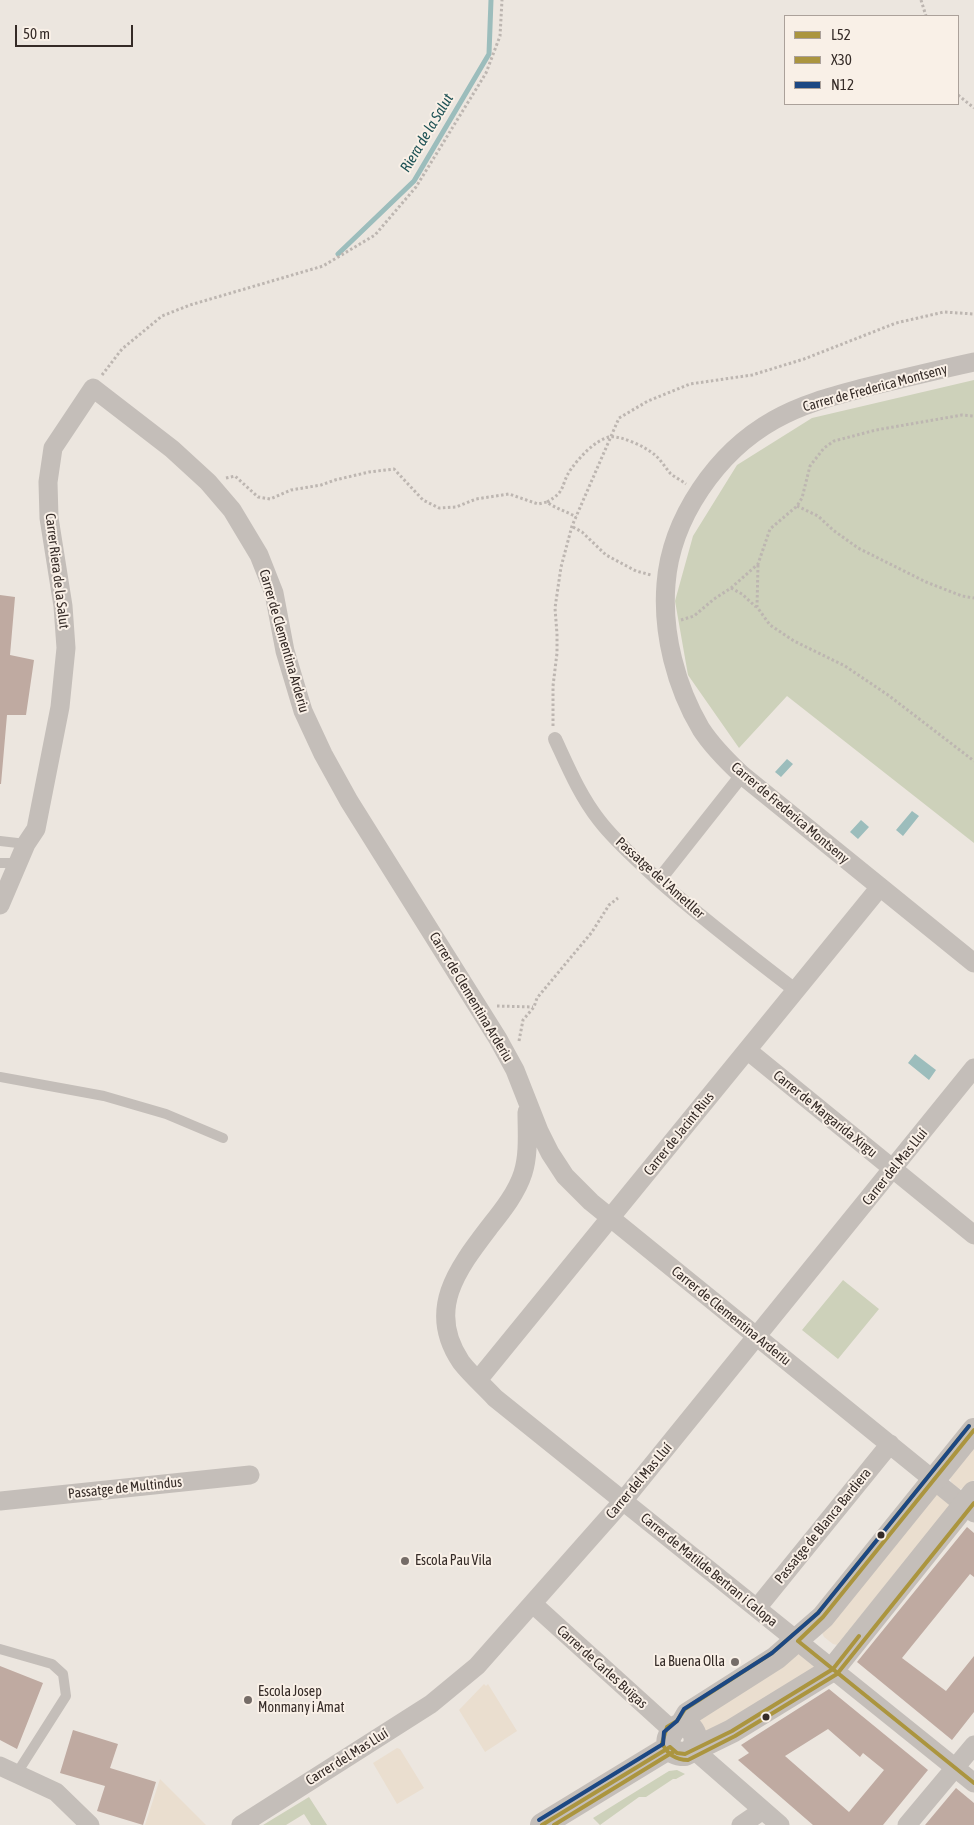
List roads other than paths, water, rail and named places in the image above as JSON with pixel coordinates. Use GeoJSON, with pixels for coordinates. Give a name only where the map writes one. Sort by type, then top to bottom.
{"type":"FeatureCollection","features":[{"type":"Feature","properties":{"kind":"street","name":"Carrer de Frederica Montseny"},"geometry":{"type":"LineString","coordinates":[[974,362],[913,375],[838,395],[789,412],[773,420],[726,457],[698,494],[686,515],[677,537],[666,583],[666,619],[671,651],[683,690],[702,730],[724,757],[742,774],[974,963]]}},
{"type":"Feature","properties":{"kind":"street","name":"Carrer de Clementina Arderiu"},"geometry":{"type":"LineString","coordinates":[[93,388],[172,449],[208,482],[232,510],[259,555],[274,593],[285,650],[303,711],[323,754],[349,801],[483,1014],[515,1070],[526,1101],[550,1153],[565,1176],[610,1218],[934,1480],[971,1504]]}},
{"type":"Feature","properties":{"kind":"street","name":"Carrer Riera de la Salut"},"geometry":{"type":"LineString","coordinates":[[0,905],[9,863],[36,829],[60,707],[66,648],[63,606],[49,518],[48,482],[53,448],[93,388]]}},
{"type":"Feature","properties":{"kind":"street","name":"Passatge de l'Ametller"},"geometry":{"type":"LineString","coordinates":[[555,740],[580,791],[599,820],[627,852],[730,940],[795,990]]}},
{"type":"Feature","properties":{"kind":"street"},"geometry":{"type":"LineString","coordinates":[[659,880],[742,774]]}},
{"type":"Feature","properties":{"kind":"street","name":"Carrer de Jacint Rius"},"geometry":{"type":"LineString","coordinates":[[478,1380],[880,887]]}},
{"type":"Feature","properties":{"kind":"street","name":"Carrer de Margarida Xirgu"},"geometry":{"type":"LineString","coordinates":[[746,1050],[974,1235]]}},
{"type":"Feature","properties":{"kind":"street","name":"Carrer del Mas Lluí"},"geometry":{"type":"LineString","coordinates":[[241,1825],[431,1704],[477,1666],[623,1501],[974,1068]]}},
{"type":"Feature","properties":{"kind":"street","name":"Carrer de Matilde Bertran i Calopa"},"geometry":{"type":"LineString","coordinates":[[526,1101],[527,1149],[523,1174],[506,1206],[463,1262],[453,1280],[448,1298],[446,1320],[450,1341],[462,1362],[496,1398],[974,1783]]}},
{"type":"Feature","properties":{"kind":"street"},"geometry":{"type":"LineString","coordinates":[[542,1825],[674,1734],[688,1714],[776,1658],[798,1641],[823,1617],[974,1430]]}},
{"type":"Feature","properties":{"kind":"street","name":"Passatge de Blanca Bardiera"},"geometry":{"type":"LineString","coordinates":[[756,1608],[890,1444]]}},
{"type":"Feature","properties":{"kind":"street","name":"Passatge de Multindus"},"geometry":{"type":"LineString","coordinates":[[0,1501],[250,1475]]}},
{"type":"Feature","properties":{"kind":"street"},"geometry":{"type":"LineString","coordinates":[[674,1734],[673,1750],[681,1754],[724,1735],[833,1668],[971,1504]]}},
{"type":"Feature","properties":{"kind":"street","name":"Carrer de Carles Buïgas"},"geometry":{"type":"LineString","coordinates":[[533,1604],[674,1734]]}},
{"type":"Feature","properties":{"kind":"street"},"geometry":{"type":"LineString","coordinates":[[724,1735],[718,1744],[725,1777]]}},
{"type":"Feature","properties":{"kind":"street"},"geometry":{"type":"LineString","coordinates":[[907,1825],[974,1745]]}},
{"type":"Feature","properties":{"kind":"street"},"geometry":{"type":"LineString","coordinates":[[693,1749],[780,1825]]}},
{"type":"Feature","properties":{"kind":"street"},"geometry":{"type":"LineString","coordinates":[[8,1769],[56,1792],[90,1825]]}},
{"type":"Feature","properties":{"kind":"street"},"geometry":{"type":"LineString","coordinates":[[741,1825],[762,1810]]}},
{"type":"Feature","properties":{"kind":"lane"},"geometry":{"type":"LineString","coordinates":[[0,842],[26,844]]}},
{"type":"Feature","properties":{"kind":"lane"},"geometry":{"type":"LineString","coordinates":[[0,1077],[104,1096],[166,1114],[223,1138]]}},
{"type":"Feature","properties":{"kind":"lane"},"geometry":{"type":"LineString","coordinates":[[0,1649],[52,1664],[63,1674],[66,1696],[8,1769]]}},
{"type":"Feature","properties":{"kind":"water"},"geometry":{"type":"Polygon","coordinates":[[[787,759],[793,764],[781,777],[775,772],[787,759]]]}},
{"type":"Feature","properties":{"kind":"water"},"geometry":{"type":"Polygon","coordinates":[[[912,811],[919,816],[903,836],[896,830],[912,811]]]}},
{"type":"Feature","properties":{"kind":"water"},"geometry":{"type":"Polygon","coordinates":[[[861,820],[869,827],[858,839],[850,832],[861,820]]]}},
{"type":"Feature","properties":{"kind":"water"},"geometry":{"type":"Polygon","coordinates":[[[915,1054],[936,1070],[929,1080],[908,1063],[915,1054]]]}},
{"type":"Feature","properties":{"kind":"waterway","name":"Riera de la Salut"},"geometry":{"type":"LineString","coordinates":[[338,254],[414,181],[489,54],[491,0]]}},
{"type":"Feature","properties":{"kind":"place","name":"Escola Pau Vila"},"geometry":{"type":"Point","coordinates":[405,1561]}},
{"type":"Feature","properties":{"kind":"place","name":"La Buena Olla"},"geometry":{"type":"Point","coordinates":[735,1662]}},
{"type":"Feature","properties":{"kind":"place","name":"Escola Josep Monmany i Amat"},"geometry":{"type":"Point","coordinates":[248,1700]}}]}
